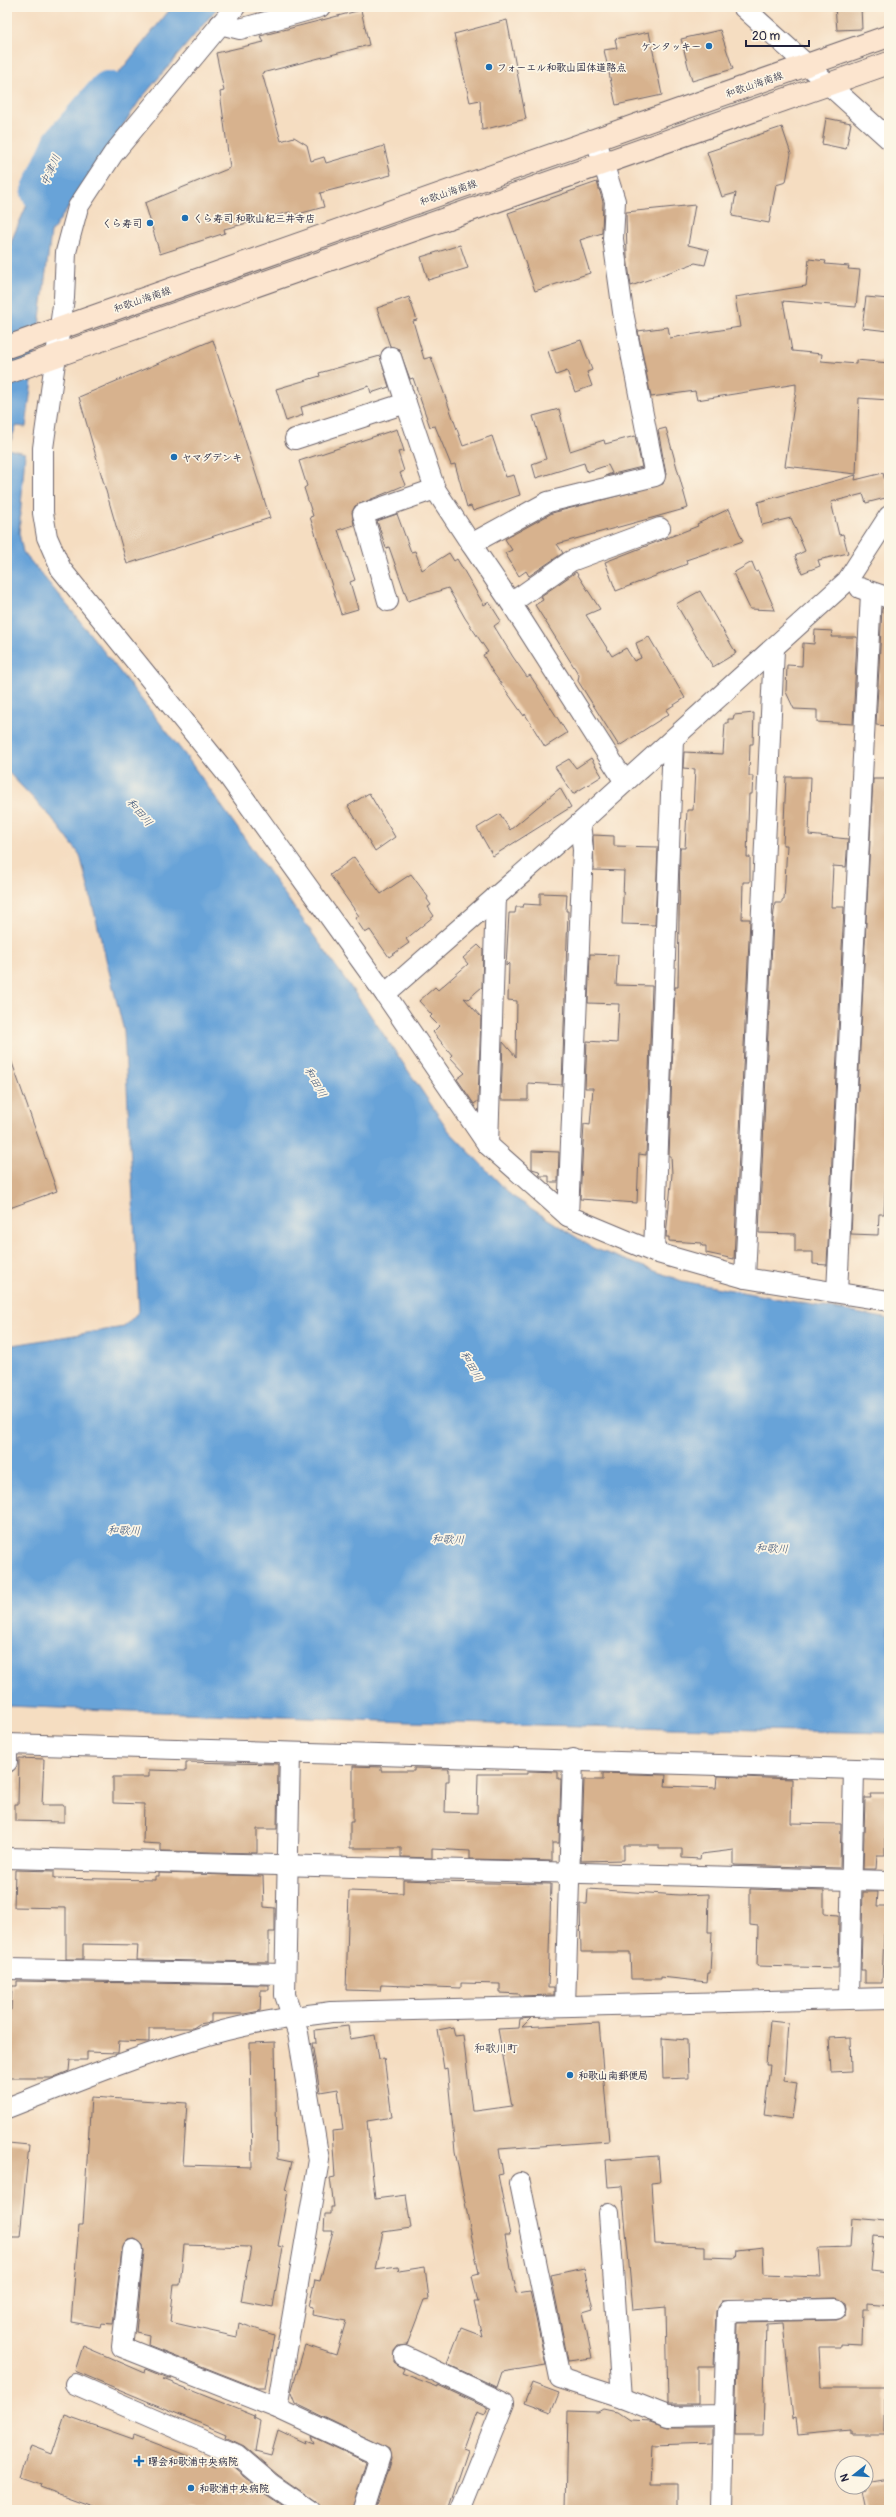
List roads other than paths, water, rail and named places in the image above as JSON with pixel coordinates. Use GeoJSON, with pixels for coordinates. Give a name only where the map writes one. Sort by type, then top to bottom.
{"type":"FeatureCollection","features":[{"type":"Feature","properties":{"kind":"main road","name":"和歌山海南線"},"geometry":{"type":"LineString","coordinates":[[7,347],[889,36]]}},
{"type":"Feature","properties":{"kind":"main road"},"geometry":{"type":"LineString","coordinates":[[7,373],[889,63]]}},
{"type":"Feature","properties":{"kind":"street"},"geometry":{"type":"LineString","coordinates":[[235,7],[113,154],[78,206],[66,252],[64,298],[52,331],[43,448],[43,513],[47,537],[61,569],[226,773],[385,994],[488,1145],[568,1216],[654,1252],[745,1278],[889,1301]]}},
{"type":"Feature","properties":{"kind":"street"},"geometry":{"type":"LineString","coordinates":[[220,24],[240,29],[320,7]]}},
{"type":"Feature","properties":{"kind":"street"},"geometry":{"type":"LineString","coordinates":[[742,7],[889,139]]}},
{"type":"Feature","properties":{"kind":"street"},"geometry":{"type":"LineString","coordinates":[[471,544],[548,502],[655,476],[623,312],[613,239],[615,201],[596,140]]}},
{"type":"Feature","properties":{"kind":"street"},"geometry":{"type":"LineString","coordinates":[[391,357],[435,489],[511,603],[625,782]]}},
{"type":"Feature","properties":{"kind":"street"},"geometry":{"type":"LineString","coordinates":[[295,439],[406,404]]}},
{"type":"Feature","properties":{"kind":"street"},"geometry":{"type":"LineString","coordinates":[[388,601],[363,514],[435,489]]}},
{"type":"Feature","properties":{"kind":"street"},"geometry":{"type":"LineString","coordinates":[[385,994],[673,740],[847,581],[889,516]]}},
{"type":"Feature","properties":{"kind":"street"},"geometry":{"type":"LineString","coordinates":[[511,603],[571,561],[660,528]]}},
{"type":"Feature","properties":{"kind":"street"},"geometry":{"type":"LineString","coordinates":[[836,1292],[880,596],[847,581]]}},
{"type":"Feature","properties":{"kind":"street"},"geometry":{"type":"LineString","coordinates":[[745,1278],[774,649]]}},
{"type":"Feature","properties":{"kind":"street"},"geometry":{"type":"LineString","coordinates":[[654,1252],[673,740]]}},
{"type":"Feature","properties":{"kind":"street"},"geometry":{"type":"LineString","coordinates":[[568,1216],[583,850],[580,823]]}},
{"type":"Feature","properties":{"kind":"street"},"geometry":{"type":"LineString","coordinates":[[488,1145],[496,896]]}},
{"type":"Feature","properties":{"kind":"street"},"geometry":{"type":"LineString","coordinates":[[7,1762],[7,1744],[290,1754],[573,1759],[889,1770]]}},
{"type":"Feature","properties":{"kind":"street"},"geometry":{"type":"LineString","coordinates":[[276,2408],[319,2160],[298,2033],[291,2017],[285,1995],[290,1754]]}},
{"type":"Feature","properties":{"kind":"street"},"geometry":{"type":"LineString","coordinates":[[565,2005],[573,1759]]}},
{"type":"Feature","properties":{"kind":"street"},"geometry":{"type":"LineString","coordinates":[[849,1997],[854,1769]]}},
{"type":"Feature","properties":{"kind":"street"},"geometry":{"type":"LineString","coordinates":[[7,1858],[889,1881]]}},
{"type":"Feature","properties":{"kind":"street"},"geometry":{"type":"LineString","coordinates":[[7,1969],[285,1974]]}},
{"type":"Feature","properties":{"kind":"street"},"geometry":{"type":"LineString","coordinates":[[7,2108],[93,2074],[193,2039],[291,2017],[332,2012],[849,1997],[889,1998]]}},
{"type":"Feature","properties":{"kind":"street"},"geometry":{"type":"LineString","coordinates":[[520,2182],[560,2378],[622,2398],[668,2416],[724,2415]]}},
{"type":"Feature","properties":{"kind":"street"},"geometry":{"type":"LineString","coordinates":[[609,2212],[622,2398]]}},
{"type":"Feature","properties":{"kind":"street"},"geometry":{"type":"LineString","coordinates":[[133,2250],[122,2347],[276,2408],[380,2456],[363,2510]]}},
{"type":"Feature","properties":{"kind":"street"},"geometry":{"type":"LineString","coordinates":[[722,2510],[727,2310],[836,2309]]}},
{"type":"Feature","properties":{"kind":"street"},"geometry":{"type":"LineString","coordinates":[[404,2356],[504,2403],[461,2510]]}},
{"type":"Feature","properties":{"kind":"street"},"geometry":{"type":"LineString","coordinates":[[75,2384],[237,2455],[271,2484],[309,2510]]}},
{"type":"Feature","properties":{"kind":"water"},"geometry":{"type":"Polygon","coordinates":[[[172,7],[218,7],[140,100],[51,233],[26,427],[16,426],[8,449],[25,453],[19,533],[23,552],[72,611],[186,756],[367,1010],[449,1131],[512,1196],[593,1248],[682,1281],[889,1319],[889,1733],[407,1722],[7,1706],[7,1346],[124,1327],[139,1311],[124,1031],[80,855],[52,818],[7,771],[7,263],[12,239],[44,166],[172,7]]]}},
{"type":"Feature","properties":{"kind":"waterway","name":"中津川"},"geometry":{"type":"LineString","coordinates":[[40,192],[62,143],[108,90]]}},
{"type":"Feature","properties":{"kind":"place","name":"ケンタッキー"},"geometry":{"type":"Point","coordinates":[709,46]}},
{"type":"Feature","properties":{"kind":"place","name":"フォーエル和歌山国体道路点"},"geometry":{"type":"Point","coordinates":[489,67]}},
{"type":"Feature","properties":{"kind":"place","name":"くら寿司 和歌山紀三井寺店"},"geometry":{"type":"Point","coordinates":[185,218]}},
{"type":"Feature","properties":{"kind":"place","name":"くら寿司"},"geometry":{"type":"Point","coordinates":[150,223]}},
{"type":"Feature","properties":{"kind":"place","name":"ヤマダデンキ"},"geometry":{"type":"Point","coordinates":[174,457]}},
{"type":"Feature","properties":{"kind":"place","name":"和歌山南郵便局"},"geometry":{"type":"Point","coordinates":[570,2075]}},
{"type":"Feature","properties":{"kind":"place","name":"曙会和歌浦中央病院"},"geometry":{"type":"Point","coordinates":[139,2461]}},
{"type":"Feature","properties":{"kind":"place","name":"和歌浦中央病院"},"geometry":{"type":"Point","coordinates":[191,2488]}},
{"type":"Feature","properties":{"kind":"district","name":"和歌川町"},"geometry":{"type":"Point","coordinates":[496,2048]}},
{"type":"Feature","properties":{"kind":"water label","name":"和田川"},"geometry":{"type":"Point","coordinates":[140,812]}},
{"type":"Feature","properties":{"kind":"water label","name":"和田川"},"geometry":{"type":"Point","coordinates":[316,1082]}},
{"type":"Feature","properties":{"kind":"water label","name":"和田川"},"geometry":{"type":"Point","coordinates":[472,1366]}},
{"type":"Feature","properties":{"kind":"water label","name":"和歌川"},"geometry":{"type":"Point","coordinates":[124,1530]}},
{"type":"Feature","properties":{"kind":"water label","name":"和歌川"},"geometry":{"type":"Point","coordinates":[448,1539]}},
{"type":"Feature","properties":{"kind":"water label","name":"和歌川"},"geometry":{"type":"Point","coordinates":[772,1548]}}]}
